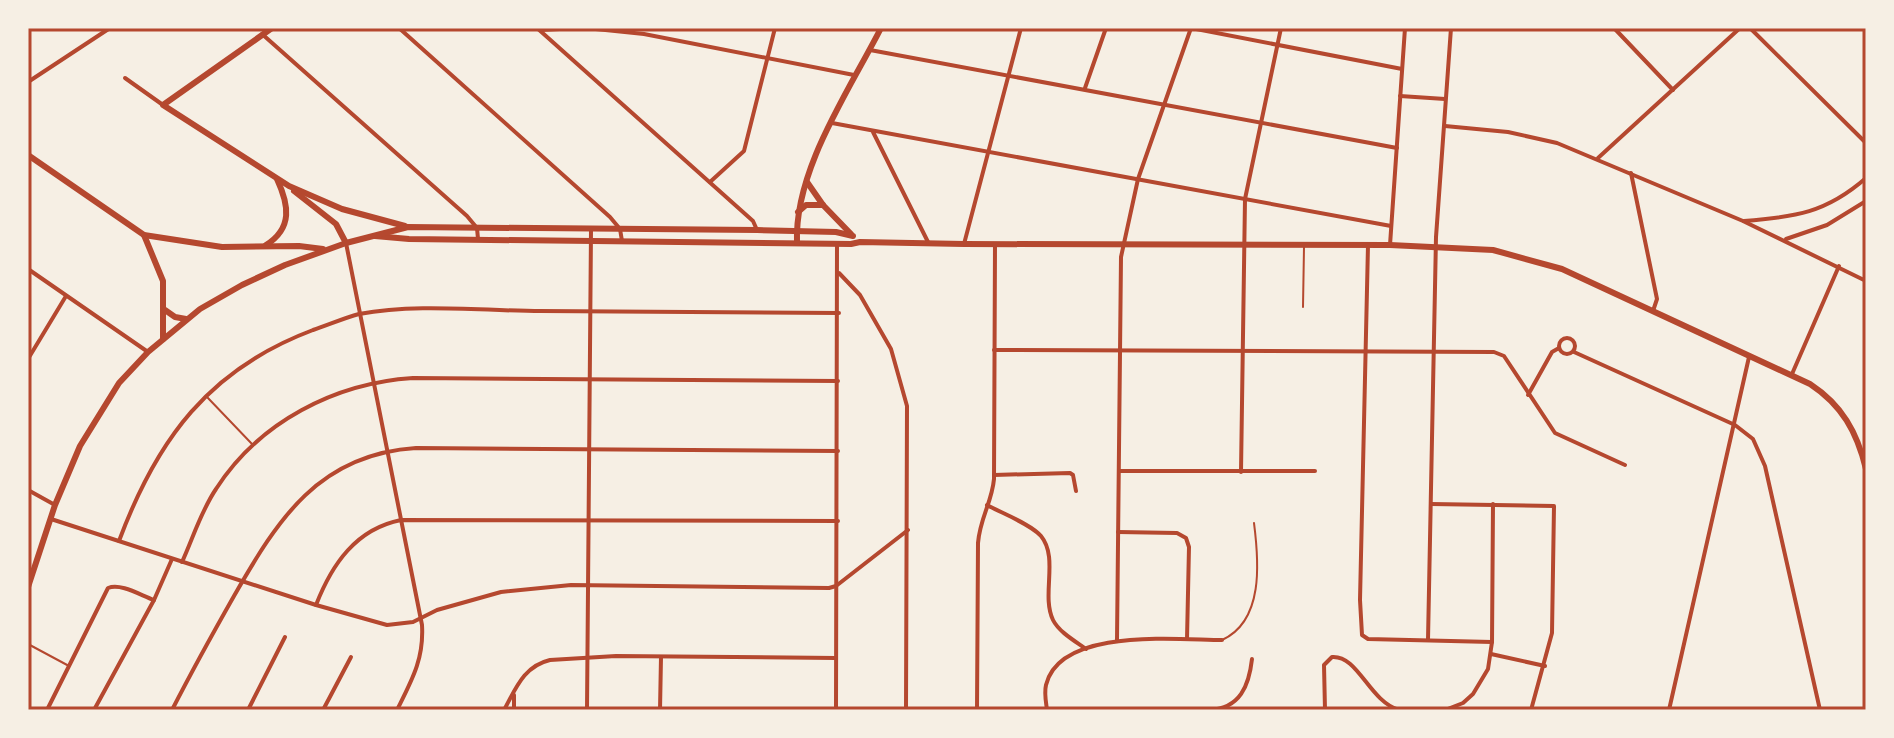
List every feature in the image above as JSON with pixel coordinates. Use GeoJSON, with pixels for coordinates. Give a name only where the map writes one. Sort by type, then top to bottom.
{"type":"FeatureCollection","features":[{"type":"Feature","properties":{"kind":"street"},"geometry":{"type":"LineString","coordinates":[[163,105],[272,28]]}},
{"type":"Feature","properties":{"kind":"street"},"geometry":{"type":"LineString","coordinates":[[399,28],[610,217],[620,229],[622,241]]}},
{"type":"Feature","properties":{"kind":"street"},"geometry":{"type":"LineString","coordinates":[[538,29],[578,28]]}},
{"type":"Feature","properties":{"kind":"street"},"geometry":{"type":"LineString","coordinates":[[586,28],[644,34],[856,76]]}},
{"type":"Feature","properties":{"kind":"street"},"geometry":{"type":"LineString","coordinates":[[710,182],[744,151],[775,28]]}},
{"type":"Feature","properties":{"kind":"street"},"geometry":{"type":"LineString","coordinates":[[797,243],[798,212],[813,162],[881,28]]}},
{"type":"Feature","properties":{"kind":"street"},"geometry":{"type":"LineString","coordinates":[[964,244],[1021,28]]}},
{"type":"Feature","properties":{"kind":"street"},"geometry":{"type":"LineString","coordinates":[[1085,88],[1106,28]]}},
{"type":"Feature","properties":{"kind":"street"},"geometry":{"type":"LineString","coordinates":[[1117,640],[1122,245],[1138,179],[1191,28],[1402,69]]}},
{"type":"Feature","properties":{"kind":"street"},"geometry":{"type":"LineString","coordinates":[[1241,472],[1245,199],[1281,28]]}},
{"type":"Feature","properties":{"kind":"street"},"geometry":{"type":"LineString","coordinates":[[1390,245],[1405,28]]}},
{"type":"Feature","properties":{"kind":"street"},"geometry":{"type":"LineString","coordinates":[[1428,640],[1436,247],[1451,28]]}},
{"type":"Feature","properties":{"kind":"street"},"geometry":{"type":"LineString","coordinates":[[1614,28],[1673,91]]}},
{"type":"Feature","properties":{"kind":"street"},"geometry":{"type":"LineString","coordinates":[[1598,158],[1740,28]]}},
{"type":"Feature","properties":{"kind":"street"},"geometry":{"type":"LineString","coordinates":[[1750,28],[1866,143]]}},
{"type":"Feature","properties":{"kind":"street"},"geometry":{"type":"LineString","coordinates":[[29,79],[105,29]]}},
{"type":"Feature","properties":{"kind":"street"},"geometry":{"type":"LineString","coordinates":[[538,29],[753,221],[757,230]]}},
{"type":"Feature","properties":{"kind":"street"},"geometry":{"type":"LineString","coordinates":[[262,34],[467,216],[477,228],[478,239]]}},
{"type":"Feature","properties":{"kind":"street"},"geometry":{"type":"LineString","coordinates":[[870,50],[1397,148]]}},
{"type":"Feature","properties":{"kind":"street"},"geometry":{"type":"LineString","coordinates":[[125,78],[289,186],[342,209],[408,227],[757,230],[836,232],[853,236]]}},
{"type":"Feature","properties":{"kind":"street"},"geometry":{"type":"LineString","coordinates":[[1400,96],[1446,99]]}},
{"type":"Feature","properties":{"kind":"street"},"geometry":{"type":"LineString","coordinates":[[832,123],[1391,226]]}},
{"type":"Feature","properties":{"kind":"street"},"geometry":{"type":"LineString","coordinates":[[1445,126],[1520,134],[1598,158],[1743,221],[1866,281]]}},
{"type":"Feature","properties":{"kind":"street"},"geometry":{"type":"LineString","coordinates":[[873,130],[929,244]]}},
{"type":"Feature","properties":{"kind":"street"},"geometry":{"type":"LineString","coordinates":[[28,155],[144,235],[198,245],[326,249]]}},
{"type":"Feature","properties":{"kind":"street"},"geometry":{"type":"LineString","coordinates":[[1631,173],[1657,299],[1653,311]]}},
{"type":"Feature","properties":{"kind":"street"},"geometry":{"type":"LineString","coordinates":[[1743,221],[1811,212],[1843,197],[1866,178]]}},
{"type":"Feature","properties":{"kind":"street"},"geometry":{"type":"LineString","coordinates":[[263,247],[281,233],[288,218],[285,196],[277,179]]}},
{"type":"Feature","properties":{"kind":"street"},"geometry":{"type":"LineString","coordinates":[[807,182],[825,207],[860,242]]}},
{"type":"Feature","properties":{"kind":"street"},"geometry":{"type":"LineString","coordinates":[[289,186],[336,224],[346,243],[421,618],[424,646],[397,710]]}},
{"type":"Feature","properties":{"kind":"street"},"geometry":{"type":"LineString","coordinates":[[1784,240],[1827,225],[1866,201]]}},
{"type":"Feature","properties":{"kind":"street"},"geometry":{"type":"LineString","coordinates":[[798,212],[806,205],[825,207]]}},
{"type":"Feature","properties":{"kind":"street"},"geometry":{"type":"LineString","coordinates":[[825,207],[836,232],[839,273],[836,710]]}},
{"type":"Feature","properties":{"kind":"street"},"geometry":{"type":"LineString","coordinates":[[28,587],[55,505],[80,446],[119,383],[148,352],[188,318],[242,285],[326,249],[408,227]]}},
{"type":"Feature","properties":{"kind":"street"},"geometry":{"type":"LineString","coordinates":[[587,710],[591,230]]}},
{"type":"Feature","properties":{"kind":"street"},"geometry":{"type":"LineString","coordinates":[[144,235],[163,281],[163,339]]}},
{"type":"Feature","properties":{"kind":"street"},"geometry":{"type":"LineString","coordinates":[[375,236],[409,239],[837,244],[1390,245],[1493,250],[1535,259],[1562,269],[1792,374],[1829,396],[1840,408],[1866,465]]}},
{"type":"Feature","properties":{"kind":"street"},"geometry":{"type":"LineString","coordinates":[[977,710],[978,543],[980,523],[993,489],[994,475],[995,245]]}},
{"type":"Feature","properties":{"kind":"street"},"geometry":{"type":"LineString","coordinates":[[1368,245],[1360,629],[1364,638],[1368,639],[1492,642]]}},
{"type":"Feature","properties":{"kind":"street"},"geometry":{"type":"LineString","coordinates":[[285,246],[291,255],[285,265]]}},
{"type":"Feature","properties":{"kind":"street"},"geometry":{"type":"LineString","coordinates":[[1792,374],[1839,266]]}},
{"type":"Feature","properties":{"kind":"street"},"geometry":{"type":"LineString","coordinates":[[28,269],[148,352]]}},
{"type":"Feature","properties":{"kind":"street"},"geometry":{"type":"LineString","coordinates":[[839,273],[860,295],[875,319],[891,349],[903,387],[907,421],[906,710]]}},
{"type":"Feature","properties":{"kind":"street"},"geometry":{"type":"LineString","coordinates":[[28,359],[66,296]]}},
{"type":"Feature","properties":{"kind":"street"},"geometry":{"type":"LineString","coordinates":[[165,310],[175,317],[188,318]]}},
{"type":"Feature","properties":{"kind":"street"},"geometry":{"type":"LineString","coordinates":[[119,541],[155,459],[180,424],[206,396],[268,350],[359,315],[407,310],[839,313]]}},
{"type":"Feature","properties":{"kind":"street"},"geometry":{"type":"LineString","coordinates":[[1528,395],[1552,352],[1559,348],[1561,340],[1569,338],[1575,344],[1574,352]]}},
{"type":"Feature","properties":{"kind":"street"},"geometry":{"type":"LineString","coordinates":[[1559,348],[1566,355],[1574,352],[1735,425],[1753,439],[1765,466],[1820,710]]}},
{"type":"Feature","properties":{"kind":"street"},"geometry":{"type":"LineString","coordinates":[[994,350],[1494,352],[1504,356],[1555,433],[1625,465]]}},
{"type":"Feature","properties":{"kind":"street"},"geometry":{"type":"LineString","coordinates":[[1669,710],[1750,355]]}},
{"type":"Feature","properties":{"kind":"street"},"geometry":{"type":"LineString","coordinates":[[182,562],[215,490],[253,446],[272,429],[302,410],[348,389],[372,382],[413,378],[838,381]]}},
{"type":"Feature","properties":{"kind":"street"},"geometry":{"type":"LineString","coordinates":[[172,710],[270,536],[303,495],[340,467],[386,450],[432,447],[838,451]]}},
{"type":"Feature","properties":{"kind":"street"},"geometry":{"type":"LineString","coordinates":[[1119,471],[1315,471]]}},
{"type":"Feature","properties":{"kind":"street"},"geometry":{"type":"LineString","coordinates":[[994,475],[1070,473],[1076,491]]}},
{"type":"Feature","properties":{"kind":"street"},"geometry":{"type":"LineString","coordinates":[[28,490],[55,505]]}},
{"type":"Feature","properties":{"kind":"street"},"geometry":{"type":"LineString","coordinates":[[1431,504],[1554,506],[1552,633],[1531,710]]}},
{"type":"Feature","properties":{"kind":"street"},"geometry":{"type":"LineString","coordinates":[[1445,710],[1463,703],[1473,694],[1482,681],[1491,654],[1493,504]]}},
{"type":"Feature","properties":{"kind":"street"},"geometry":{"type":"LineString","coordinates":[[987,505],[1041,536],[1047,548],[1053,620],[1086,649]]}},
{"type":"Feature","properties":{"kind":"street"},"geometry":{"type":"LineString","coordinates":[[51,519],[387,625],[403,624],[448,606],[501,592],[588,585],[814,589],[836,586],[908,530]]}},
{"type":"Feature","properties":{"kind":"street"},"geometry":{"type":"LineString","coordinates":[[316,605],[331,571],[351,546],[382,525],[401,520],[838,521]]}},
{"type":"Feature","properties":{"kind":"street"},"geometry":{"type":"LineString","coordinates":[[1118,532],[1177,533],[1186,538],[1189,547],[1187,639]]}},
{"type":"Feature","properties":{"kind":"street"},"geometry":{"type":"LineString","coordinates":[[94,710],[154,600],[172,558]]}},
{"type":"Feature","properties":{"kind":"street"},"geometry":{"type":"LineString","coordinates":[[47,710],[110,586],[154,600]]}},
{"type":"Feature","properties":{"kind":"street"},"geometry":{"type":"LineString","coordinates":[[248,710],[285,637]]}},
{"type":"Feature","properties":{"kind":"street"},"geometry":{"type":"LineString","coordinates":[[1191,710],[1047,709],[1045,693],[1049,677],[1062,663],[1086,649],[1117,640],[1222,640]]}},
{"type":"Feature","properties":{"kind":"street"},"geometry":{"type":"LineString","coordinates":[[1491,654],[1545,666]]}},
{"type":"Feature","properties":{"kind":"street"},"geometry":{"type":"LineString","coordinates":[[1325,710],[1324,665],[1332,657],[1338,656],[1348,661],[1382,702],[1399,710]]}},
{"type":"Feature","properties":{"kind":"street"},"geometry":{"type":"LineString","coordinates":[[323,710],[351,657]]}},
{"type":"Feature","properties":{"kind":"street"},"geometry":{"type":"LineString","coordinates":[[504,710],[528,670],[540,663],[587,657],[836,658]]}},
{"type":"Feature","properties":{"kind":"street"},"geometry":{"type":"LineString","coordinates":[[660,710],[661,657]]}},
{"type":"Feature","properties":{"kind":"street"},"geometry":{"type":"LineString","coordinates":[[1210,710],[1229,706],[1240,697],[1247,686],[1252,659]]}},
{"type":"Feature","properties":{"kind":"street"},"geometry":{"type":"LineString","coordinates":[[514,693],[514,710]]}},
{"type":"Feature","properties":{"kind":"lane"},"geometry":{"type":"LineString","coordinates":[[1303,307],[1304,246]]}},
{"type":"Feature","properties":{"kind":"lane"},"geometry":{"type":"LineString","coordinates":[[206,396],[253,446]]}},
{"type":"Feature","properties":{"kind":"lane"},"geometry":{"type":"LineString","coordinates":[[1222,640],[1241,628],[1249,614],[1257,575],[1254,523]]}},
{"type":"Feature","properties":{"kind":"lane"},"geometry":{"type":"LineString","coordinates":[[28,644],[70,666]]}}]}
